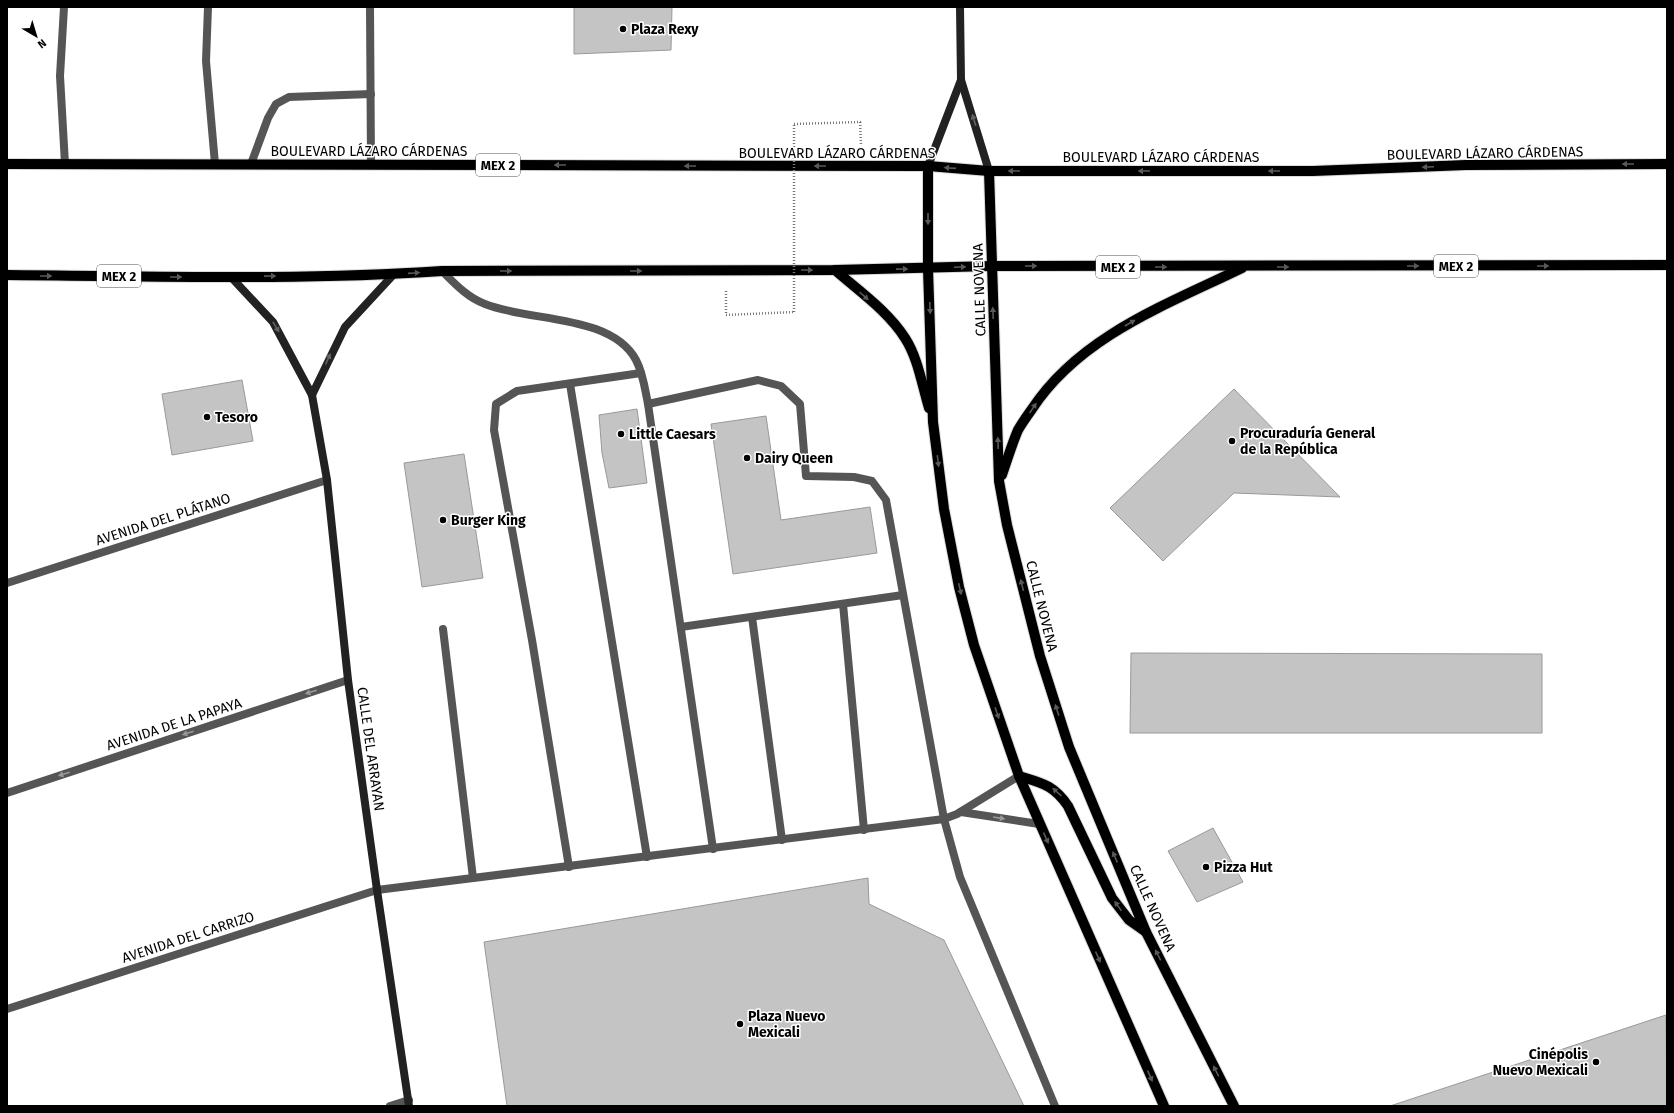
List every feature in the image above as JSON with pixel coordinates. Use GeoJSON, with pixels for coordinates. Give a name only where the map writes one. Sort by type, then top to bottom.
{"type":"FeatureCollection","features":[{"type":"Feature","properties":{"kind":"main road","name":"BOULEVARD LÁZARO CÁRDENAS"},"geometry":{"type":"LineString","coordinates":[[7,164],[928,166],[989,171],[1313,172],[1466,165],[1667,164]]}},
{"type":"Feature","properties":{"kind":"main road","name":"CALLE NOVENA"},"geometry":{"type":"LineString","coordinates":[[928,166],[928,269],[933,422],[944,509],[959,587],[974,645],[1019,776],[1164,1106]]}},
{"type":"Feature","properties":{"kind":"main road","name":"CALLE NOVENA"},"geometry":{"type":"LineString","coordinates":[[989,171],[999,481],[1007,525],[1038,649],[1069,747],[1146,932],[1234,1106]]}},
{"type":"Feature","properties":{"kind":"main road","name":"MEX 2"},"geometry":{"type":"LineString","coordinates":[[7,275],[231,277],[394,274],[442,271],[835,270],[928,269],[992,266],[1244,267],[1667,265]]}},
{"type":"Feature","properties":{"kind":"main road"},"geometry":{"type":"LineString","coordinates":[[999,481],[1019,429],[1039,398],[1062,372],[1094,344],[1133,321],[1244,267]]}},
{"type":"Feature","properties":{"kind":"main road"},"geometry":{"type":"LineString","coordinates":[[835,270],[889,317],[905,338],[914,356],[933,422]]}},
{"type":"Feature","properties":{"kind":"main road"},"geometry":{"type":"LineString","coordinates":[[1019,776],[1043,783],[1060,795],[1068,806],[1112,898],[1129,920],[1146,932]]}},
{"type":"Feature","properties":{"kind":"street"},"geometry":{"type":"LineString","coordinates":[[64,7],[60,76],[65,164]]}},
{"type":"Feature","properties":{"kind":"street"},"geometry":{"type":"LineString","coordinates":[[208,7],[206,61],[215,164]]}},
{"type":"Feature","properties":{"kind":"street"},"geometry":{"type":"LineString","coordinates":[[370,7],[371,165]]}},
{"type":"Feature","properties":{"kind":"street","name":"CALLE NOVENA"},"geometry":{"type":"LineString","coordinates":[[960,7],[961,80],[989,171]]}},
{"type":"Feature","properties":{"kind":"street","name":"CALLE NOVENA"},"geometry":{"type":"LineString","coordinates":[[928,166],[961,80]]}},
{"type":"Feature","properties":{"kind":"street"},"geometry":{"type":"LineString","coordinates":[[251,164],[268,118],[276,104],[289,97],[371,94]]}},
{"type":"Feature","properties":{"kind":"street"},"geometry":{"type":"LineString","coordinates":[[442,271],[472,298],[486,304],[521,314],[593,327],[615,336],[635,358],[641,373],[648,404],[713,849]]}},
{"type":"Feature","properties":{"kind":"street"},"geometry":{"type":"LineString","coordinates":[[312,395],[345,327],[394,274]]}},
{"type":"Feature","properties":{"kind":"street","name":"CALLE DEL ARRAYAN"},"geometry":{"type":"LineString","coordinates":[[231,277],[273,322],[312,395],[327,480],[348,680],[377,890],[409,1103]]}},
{"type":"Feature","properties":{"kind":"street"},"geometry":{"type":"LineString","coordinates":[[569,867],[532,640],[494,430],[496,404],[517,391],[641,373]]}},
{"type":"Feature","properties":{"kind":"street"},"geometry":{"type":"LineString","coordinates":[[648,404],[758,380],[781,386],[800,404],[806,476],[854,477],[872,481],[886,500],[902,595],[944,819],[960,877],[1055,1106]]}},
{"type":"Feature","properties":{"kind":"street"},"geometry":{"type":"LineString","coordinates":[[570,384],[647,857]]}},
{"type":"Feature","properties":{"kind":"street","name":"AVENIDA DEL PLÁTANO"},"geometry":{"type":"LineString","coordinates":[[7,583],[327,480]]}},
{"type":"Feature","properties":{"kind":"street"},"geometry":{"type":"LineString","coordinates":[[681,627],[902,595]]}},
{"type":"Feature","properties":{"kind":"street"},"geometry":{"type":"LineString","coordinates":[[843,604],[864,830]]}},
{"type":"Feature","properties":{"kind":"street"},"geometry":{"type":"LineString","coordinates":[[752,617],[782,840]]}},
{"type":"Feature","properties":{"kind":"street"},"geometry":{"type":"LineString","coordinates":[[443,629],[473,878]]}},
{"type":"Feature","properties":{"kind":"street","name":"AVENIDA DE LA PAPAYA"},"geometry":{"type":"LineString","coordinates":[[7,793],[348,680]]}},
{"type":"Feature","properties":{"kind":"street","name":"AVENIDA DEL CARRIZO"},"geometry":{"type":"LineString","coordinates":[[7,1009],[377,890],[944,819],[961,812],[1019,776]]}},
{"type":"Feature","properties":{"kind":"street"},"geometry":{"type":"LineString","coordinates":[[961,812],[1039,824]]}},
{"type":"Feature","properties":{"kind":"street"},"geometry":{"type":"LineString","coordinates":[[390,1106],[409,1103]]}},
{"type":"Feature","properties":{"kind":"path"},"geometry":{"type":"LineString","coordinates":[[726,315],[794,312],[794,124],[860,122]]}},
{"type":"Feature","properties":{"kind":"building","name":"Plaza Rexy"},"geometry":{"type":"Polygon","coordinates":[[[574,7],[672,7],[671,50],[574,54],[574,7]]]}},
{"type":"Feature","properties":{"kind":"building","name":"Tesoro"},"geometry":{"type":"Polygon","coordinates":[[[242,380],[253,441],[172,455],[162,394],[242,380]]]}},
{"type":"Feature","properties":{"kind":"building","name":"Procuraduría General de la República"},"geometry":{"type":"Polygon","coordinates":[[[1234,389],[1340,497],[1234,493],[1163,561],[1110,508],[1234,389]]]}},
{"type":"Feature","properties":{"kind":"building","name":"Little Caesars"},"geometry":{"type":"Polygon","coordinates":[[[637,409],[647,483],[609,488],[602,453],[599,415],[637,409]]]}},
{"type":"Feature","properties":{"kind":"building"},"geometry":{"type":"Polygon","coordinates":[[[766,416],[781,520],[870,507],[877,553],[733,574],[711,424],[766,416]]]}},
{"type":"Feature","properties":{"kind":"building","name":"Burger King"},"geometry":{"type":"Polygon","coordinates":[[[464,454],[483,578],[422,587],[404,463],[464,454]]]}},
{"type":"Feature","properties":{"kind":"building"},"geometry":{"type":"Polygon","coordinates":[[[1131,653],[1542,654],[1542,733],[1130,733],[1131,653]]]}},
{"type":"Feature","properties":{"kind":"building","name":"Pizza Hut"},"geometry":{"type":"Polygon","coordinates":[[[1213,828],[1243,882],[1197,902],[1168,851],[1213,828]]]}},
{"type":"Feature","properties":{"kind":"building","name":"Plaza Nuevo Mexicali"},"geometry":{"type":"Polygon","coordinates":[[[868,878],[869,904],[944,940],[1024,1106],[507,1106],[484,942],[868,878]]]}},
{"type":"Feature","properties":{"kind":"building","name":"Cinépolis Nuevo Mexicali"},"geometry":{"type":"Polygon","coordinates":[[[1666,1015],[1667,1106],[1390,1106],[1666,1015]]]}},
{"type":"Feature","properties":{"kind":"place","name":"Plaza Rexy"},"geometry":{"type":"Point","coordinates":[623,29]}},
{"type":"Feature","properties":{"kind":"place","name":"Tesoro"},"geometry":{"type":"Point","coordinates":[207,417]}},
{"type":"Feature","properties":{"kind":"place","name":"Little Caesars"},"geometry":{"type":"Point","coordinates":[621,434]}},
{"type":"Feature","properties":{"kind":"place","name":"Procuraduría General de la República"},"geometry":{"type":"Point","coordinates":[1232,441]}},
{"type":"Feature","properties":{"kind":"place","name":"Dairy Queen"},"geometry":{"type":"Point","coordinates":[747,458]}},
{"type":"Feature","properties":{"kind":"place","name":"Burger King"},"geometry":{"type":"Point","coordinates":[443,520]}},
{"type":"Feature","properties":{"kind":"place","name":"Pizza Hut"},"geometry":{"type":"Point","coordinates":[1206,867]}},
{"type":"Feature","properties":{"kind":"place","name":"Plaza Nuevo Mexicali"},"geometry":{"type":"Point","coordinates":[740,1024]}},
{"type":"Feature","properties":{"kind":"place","name":"Cinépolis Nuevo Mexicali"},"geometry":{"type":"Point","coordinates":[1596,1062]}}]}
